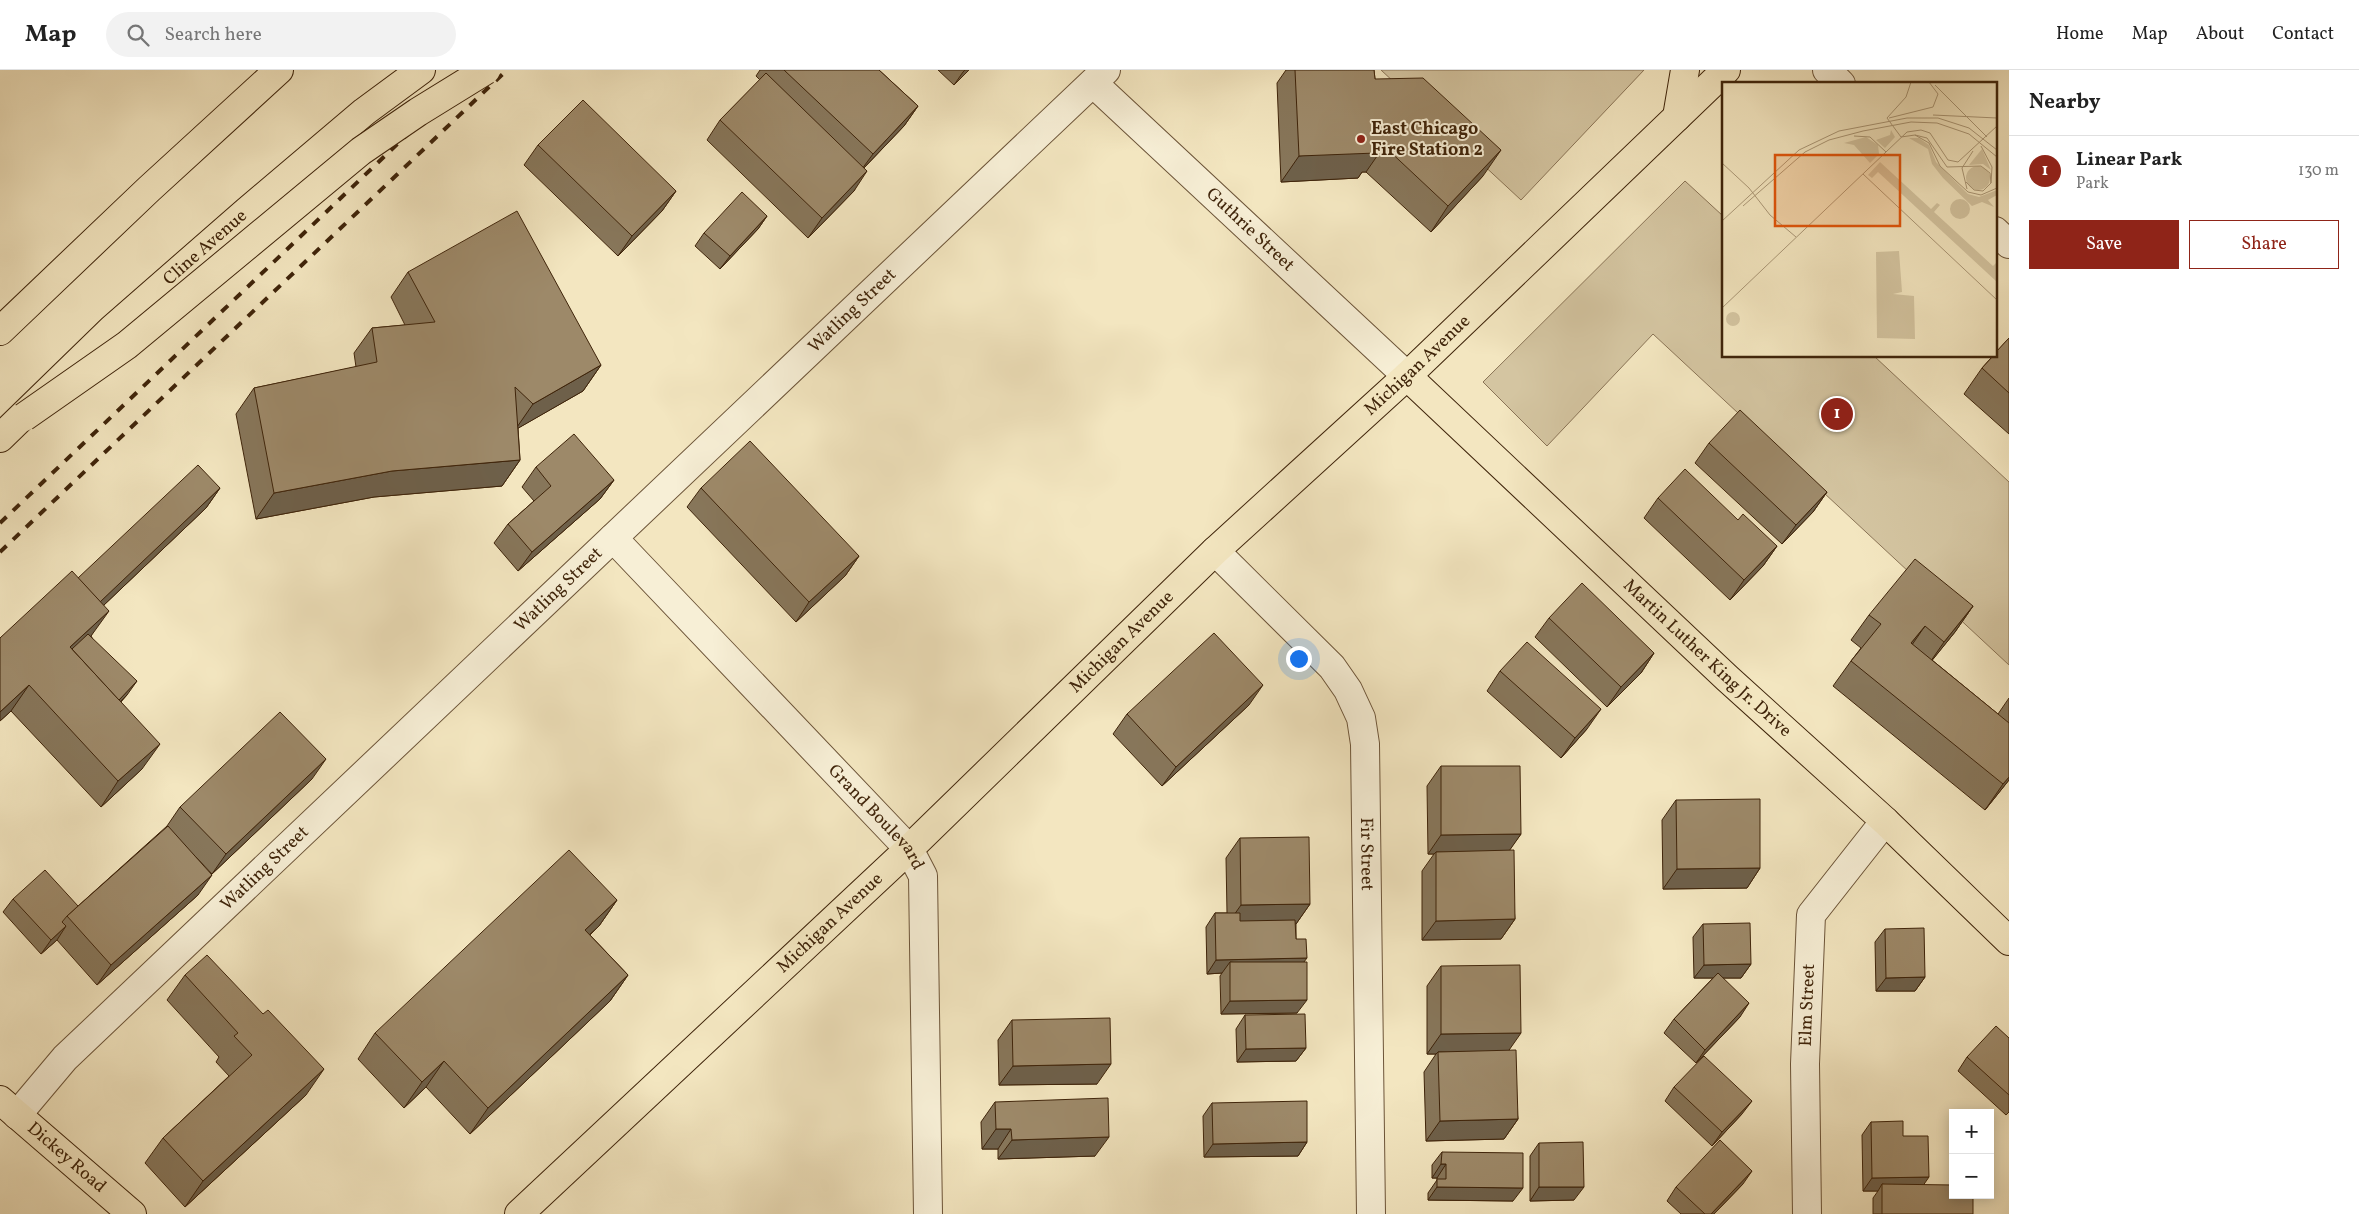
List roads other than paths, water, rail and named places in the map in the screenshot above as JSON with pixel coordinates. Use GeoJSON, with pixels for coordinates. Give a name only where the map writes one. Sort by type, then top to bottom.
{"type":"FeatureCollection","features":[{"type":"Feature","properties":{"kind":"main road"},"geometry":{"type":"LineString","coordinates":[[0,331],[149,189],[280,70]]}},
{"type":"Feature","properties":{"kind":"main road","name":"Cline Avenue"},"geometry":{"type":"LineString","coordinates":[[0,438],[24,417],[112,329],[364,112],[420,70]]}},
{"type":"Feature","properties":{"kind":"main road"},"geometry":{"type":"LineString","coordinates":[[24,417],[127,344],[361,152],[418,112],[486,70]]}},
{"type":"Feature","properties":{"kind":"main road"},"geometry":{"type":"LineString","coordinates":[[1677,117],[1685,70]]}},
{"type":"Feature","properties":{"kind":"main road","name":"Michigan Avenue"},"geometry":{"type":"LineString","coordinates":[[518,1214],[909,849],[1215,551],[1407,376],[1726,70]]}},
{"type":"Feature","properties":{"kind":"main road","name":"Martin Luther King Jr. Drive"},"geometry":{"type":"LineString","coordinates":[[1407,376],[1712,665],[1886,821],[2009,941]]}},
{"type":"Feature","properties":{"kind":"main road","name":"Dickey Road"},"geometry":{"type":"LineString","coordinates":[[9,1107],[132,1214]]}},
{"type":"Feature","properties":{"kind":"street"},"geometry":{"type":"LineString","coordinates":[[1827,70],[1839,82]]}},
{"type":"Feature","properties":{"kind":"street","name":"Guthrie Street"},"geometry":{"type":"LineString","coordinates":[[1100,76],[1407,376]]}},
{"type":"Feature","properties":{"kind":"street","name":"Watling Street"},"geometry":{"type":"LineString","coordinates":[[9,1107],[65,1058],[1100,76]]}},
{"type":"Feature","properties":{"kind":"street"},"geometry":{"type":"LineString","coordinates":[[1996,232],[2009,244]]}},
{"type":"Feature","properties":{"kind":"street","name":"Grand Boulevard"},"geometry":{"type":"LineString","coordinates":[[613,538],[909,849],[923,876],[928,1214]]}},
{"type":"Feature","properties":{"kind":"street","name":"Fir Street"},"geometry":{"type":"LineString","coordinates":[[1215,551],[1332,667],[1348,690],[1361,718],[1365,744],[1371,1214]]}},
{"type":"Feature","properties":{"kind":"street","name":"Elm Street"},"geometry":{"type":"LineString","coordinates":[[1807,1214],[1805,1064],[1811,915],[1886,821]]}},
{"type":"Feature","properties":{"kind":"railway"},"geometry":{"type":"LineString","coordinates":[[0,523],[475,70]]}},
{"type":"Feature","properties":{"kind":"railway"},"geometry":{"type":"LineString","coordinates":[[0,552],[507,70]]}},
{"type":"Feature","properties":{"kind":"place","name":"East Chicago Fire Station 2"},"geometry":{"type":"Point","coordinates":[1361,139]}},
{"type":"Feature","properties":{"kind":"place","name":"Linear Park"},"geometry":{"type":"Point","coordinates":[1837,414]}}]}
